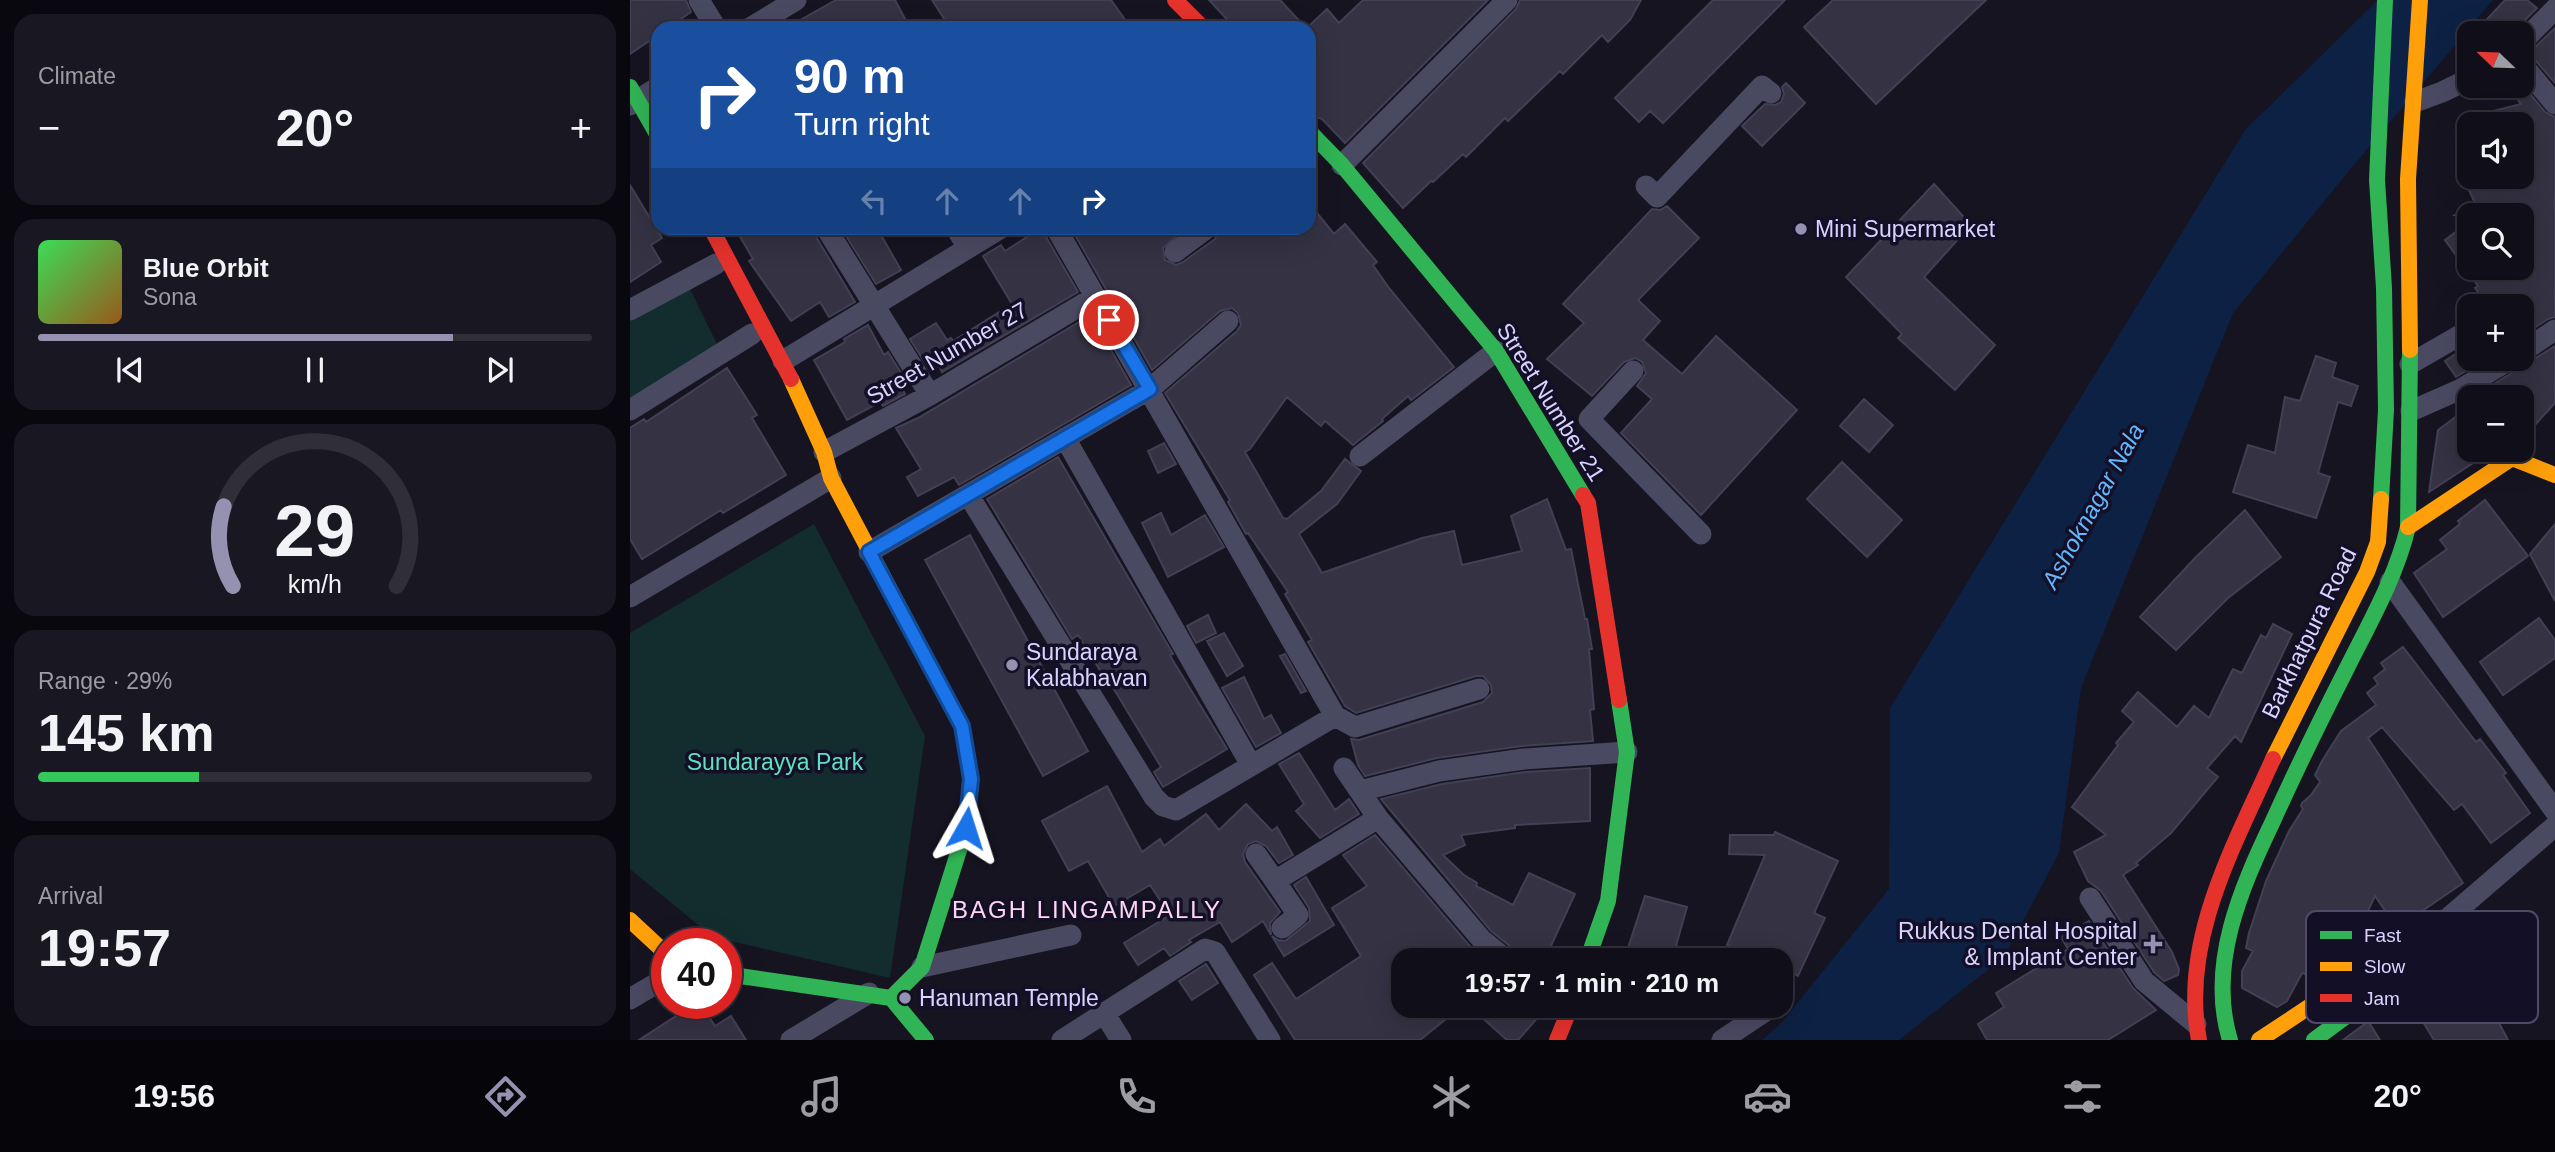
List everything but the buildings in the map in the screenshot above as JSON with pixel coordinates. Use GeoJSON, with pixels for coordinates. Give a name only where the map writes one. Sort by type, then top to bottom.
{"type":"FeatureCollection","features":[{"type":"Feature","properties":{"kind":"street"},"geometry":{"type":"LineString","coordinates":[[699,0],[712,21]]}},
{"type":"Feature","properties":{"kind":"street"},"geometry":{"type":"LineString","coordinates":[[762,21],[796,0]]}},
{"type":"Feature","properties":{"kind":"street"},"geometry":{"type":"LineString","coordinates":[[1175,0],[1196,21]]}},
{"type":"Feature","properties":{"kind":"street"},"geometry":{"type":"LineString","coordinates":[[1342,165],[1507,0]]}},
{"type":"Feature","properties":{"kind":"street","name":"Barkhatpura Road"},"geometry":{"type":"LineString","coordinates":[[2198,1032],[2197,976],[2205,923],[2225,865],[2290,722],[2367,572],[2378,542],[2386,410],[2381,229],[2376,180],[2385,0]]}},
{"type":"Feature","properties":{"kind":"street","name":"Barkhatpura Road"},"geometry":{"type":"LineString","coordinates":[[2230,1040],[2225,1024],[2222,977],[2230,929],[2248,874],[2313,734],[2390,582],[2408,527],[2411,411],[2408,179],[2420,0]]}},
{"type":"Feature","properties":{"kind":"street"},"geometry":{"type":"LineString","coordinates":[[2534,30],[2555,9]]}},
{"type":"Feature","properties":{"kind":"street"},"geometry":{"type":"LineString","coordinates":[[2534,79],[2555,104]]}},
{"type":"Feature","properties":{"kind":"street"},"geometry":{"type":"LineString","coordinates":[[2415,102],[2457,85]]}},
{"type":"Feature","properties":{"kind":"street"},"geometry":{"type":"LineString","coordinates":[[1651,192],[1762,86],[1771,93]]}},
{"type":"Feature","properties":{"kind":"street"},"geometry":{"type":"LineString","coordinates":[[651,91],[632,101],[651,137]]}},
{"type":"Feature","properties":{"kind":"street","name":"Street Number 21"},"geometry":{"type":"LineString","coordinates":[[1316,143],[1342,165],[1496,351],[1588,503],[1628,752],[1608,901],[1592,948]]}},
{"type":"Feature","properties":{"kind":"street"},"geometry":{"type":"LineString","coordinates":[[2376,180],[2408,179]]}},
{"type":"Feature","properties":{"kind":"street"},"geometry":{"type":"LineString","coordinates":[[700,235],[752,334],[810,459],[831,478]]}},
{"type":"Feature","properties":{"kind":"street"},"geometry":{"type":"LineString","coordinates":[[715,235],[783,361],[824,452],[831,478],[962,726],[971,779],[966,828],[922,967],[891,998]]}},
{"type":"Feature","properties":{"kind":"street"},"geometry":{"type":"LineString","coordinates":[[830,235],[930,395]]}},
{"type":"Feature","properties":{"kind":"street"},"geometry":{"type":"LineString","coordinates":[[960,235],[968,248]]}},
{"type":"Feature","properties":{"kind":"street"},"geometry":{"type":"LineString","coordinates":[[783,361],[989,235]]}},
{"type":"Feature","properties":{"kind":"street"},"geometry":{"type":"LineString","coordinates":[[1060,235],[1335,716],[1355,727],[1479,690]]}},
{"type":"Feature","properties":{"kind":"street"},"geometry":{"type":"LineString","coordinates":[[1175,252],[1198,235]]}},
{"type":"Feature","properties":{"kind":"street"},"geometry":{"type":"LineString","coordinates":[[630,310],[716,264]]}},
{"type":"Feature","properties":{"kind":"street","name":"Street Number 27"},"geometry":{"type":"LineString","coordinates":[[824,452],[930,395],[1095,297]]}},
{"type":"Feature","properties":{"kind":"street"},"geometry":{"type":"LineString","coordinates":[[869,552],[1150,389],[1228,321]]}},
{"type":"Feature","properties":{"kind":"street"},"geometry":{"type":"LineString","coordinates":[[2534,344],[2555,330]]}},
{"type":"Feature","properties":{"kind":"street"},"geometry":{"type":"LineString","coordinates":[[630,410],[752,334]]}},
{"type":"Feature","properties":{"kind":"street"},"geometry":{"type":"LineString","coordinates":[[2410,363],[2457,337]]}},
{"type":"Feature","properties":{"kind":"street"},"geometry":{"type":"LineString","coordinates":[[1360,456],[1496,351]]}},
{"type":"Feature","properties":{"kind":"street"},"geometry":{"type":"LineString","coordinates":[[1633,371],[1589,419],[1701,534]]}},
{"type":"Feature","properties":{"kind":"street"},"geometry":{"type":"LineString","coordinates":[[2478,385],[2496,371]]}},
{"type":"Feature","properties":{"kind":"street"},"geometry":{"type":"LineString","coordinates":[[2411,411],[2457,397]]}},
{"type":"Feature","properties":{"kind":"street"},"geometry":{"type":"LineString","coordinates":[[1065,438],[1251,765]]}},
{"type":"Feature","properties":{"kind":"street"},"geometry":{"type":"LineString","coordinates":[[2408,527],[2498,462]]}},
{"type":"Feature","properties":{"kind":"street"},"geometry":{"type":"LineString","coordinates":[[2527,462],[2555,475]]}},
{"type":"Feature","properties":{"kind":"street"},"geometry":{"type":"LineString","coordinates":[[630,597],[831,478]]}},
{"type":"Feature","properties":{"kind":"street"},"geometry":{"type":"LineString","coordinates":[[969,496],[1154,797],[1163,806],[1176,810],[1335,716]]}},
{"type":"Feature","properties":{"kind":"street"},"geometry":{"type":"LineString","coordinates":[[2390,582],[2555,811]]}},
{"type":"Feature","properties":{"kind":"street"},"geometry":{"type":"LineString","coordinates":[[1360,791],[1439,771],[1500,762],[1628,752]]}},
{"type":"Feature","properties":{"kind":"street"},"geometry":{"type":"LineString","coordinates":[[1344,768],[1378,818],[1482,940],[1492,948]]}},
{"type":"Feature","properties":{"kind":"street"},"geometry":{"type":"LineString","coordinates":[[1275,881],[1378,818]]}},
{"type":"Feature","properties":{"kind":"street"},"geometry":{"type":"LineString","coordinates":[[2456,911],[2555,826]]}},
{"type":"Feature","properties":{"kind":"street"},"geometry":{"type":"LineString","coordinates":[[1256,855],[1298,915],[1282,928]]}},
{"type":"Feature","properties":{"kind":"street"},"geometry":{"type":"LineString","coordinates":[[2090,898],[2144,981],[2198,1032]]}},
{"type":"Feature","properties":{"kind":"street"},"geometry":{"type":"LineString","coordinates":[[630,919],[651,939]]}},
{"type":"Feature","properties":{"kind":"street"},"geometry":{"type":"LineString","coordinates":[[922,967],[1071,935]]}},
{"type":"Feature","properties":{"kind":"street"},"geometry":{"type":"LineString","coordinates":[[1062,1040],[1200,950],[1210,949],[1215,952],[1270,1040]]}},
{"type":"Feature","properties":{"kind":"street"},"geometry":{"type":"LineString","coordinates":[[742,976],[891,998],[926,1040]]}},
{"type":"Feature","properties":{"kind":"street"},"geometry":{"type":"LineString","coordinates":[[630,999],[651,986]]}},
{"type":"Feature","properties":{"kind":"street"},"geometry":{"type":"LineString","coordinates":[[791,1040],[869,993]]}},
{"type":"Feature","properties":{"kind":"street"},"geometry":{"type":"LineString","coordinates":[[2259,1040],[2306,1009]]}},
{"type":"Feature","properties":{"kind":"street"},"geometry":{"type":"LineString","coordinates":[[1104,1013],[1121,1040]]}},
{"type":"Feature","properties":{"kind":"street"},"geometry":{"type":"LineString","coordinates":[[1557,1040],[1565,1018]]}},
{"type":"Feature","properties":{"kind":"street"},"geometry":{"type":"LineString","coordinates":[[1722,1040],[1755,1018]]}},
{"type":"Feature","properties":{"kind":"street"},"geometry":{"type":"LineString","coordinates":[[2314,1040],[2337,1023]]}},
{"type":"Feature","properties":{"kind":"green space"},"geometry":{"type":"Polygon","coordinates":[[[688,285],[717,344],[630,400],[630,321],[688,285]]]}},
{"type":"Feature","properties":{"kind":"green space","name":"Sundarayya Park"},"geometry":{"type":"Polygon","coordinates":[[[814,524],[925,736],[890,978],[742,944],[742,928],[702,928],[630,869],[630,633],[814,524]]]}},
{"type":"Feature","properties":{"kind":"water","name":"Ashoknagar Nala"},"geometry":{"type":"Polygon","coordinates":[[[2378,0],[2493,0],[2475,21],[2457,21],[2457,43],[2233,313],[2081,688],[2059,853],[2004,957],[1899,1040],[1762,1040],[1785,1018],[1793,1018],[1793,1009],[1889,889],[1890,708],[2245,130],[2378,0]]]}},
{"type":"Feature","properties":{"kind":"traffic: fast"},"geometry":{"type":"LineString","coordinates":[[2381,499],[2386,410],[2384,288],[2377,180],[2385,0]]}},
{"type":"Feature","properties":{"kind":"traffic: fast"},"geometry":{"type":"LineString","coordinates":[[630,87],[651,124]]}},
{"type":"Feature","properties":{"kind":"traffic: fast"},"geometry":{"type":"LineString","coordinates":[[1316,138],[1342,165],[1496,351],[1583,495]]}},
{"type":"Feature","properties":{"kind":"traffic: fast"},"geometry":{"type":"LineString","coordinates":[[2230,1040],[2224,1012],[2223,984],[2225,955],[2239,900],[2318,725],[2382,599],[2397,564],[2408,527],[2410,350]]}},
{"type":"Feature","properties":{"kind":"traffic: fast"},"geometry":{"type":"LineString","coordinates":[[1592,948],[1608,901],[1627,752],[1619,700]]}},
{"type":"Feature","properties":{"kind":"traffic: fast"},"geometry":{"type":"LineString","coordinates":[[891,998],[922,967],[966,828],[970,787]]}},
{"type":"Feature","properties":{"kind":"traffic: fast"},"geometry":{"type":"LineString","coordinates":[[742,976],[891,998]]}},
{"type":"Feature","properties":{"kind":"traffic: fast"},"geometry":{"type":"LineString","coordinates":[[891,998],[926,1040]]}},
{"type":"Feature","properties":{"kind":"traffic: fast"},"geometry":{"type":"LineString","coordinates":[[2314,1040],[2337,1023]]}},
{"type":"Feature","properties":{"kind":"traffic: slow"},"geometry":{"type":"LineString","coordinates":[[2410,350],[2408,179],[2420,0]]}},
{"type":"Feature","properties":{"kind":"traffic: slow"},"geometry":{"type":"LineString","coordinates":[[791,379],[824,452],[831,478],[962,726],[970,787]]}},
{"type":"Feature","properties":{"kind":"traffic: slow"},"geometry":{"type":"LineString","coordinates":[[2408,527],[2512,458],[2555,475]]}},
{"type":"Feature","properties":{"kind":"traffic: slow"},"geometry":{"type":"LineString","coordinates":[[2273,759],[2367,572],[2378,542],[2381,499]]}},
{"type":"Feature","properties":{"kind":"traffic: slow"},"geometry":{"type":"LineString","coordinates":[[630,920],[651,940]]}},
{"type":"Feature","properties":{"kind":"traffic: slow"},"geometry":{"type":"LineString","coordinates":[[2259,1040],[2306,1009]]}},
{"type":"Feature","properties":{"kind":"traffic: jam"},"geometry":{"type":"LineString","coordinates":[[1175,0],[1196,21]]}},
{"type":"Feature","properties":{"kind":"traffic: jam"},"geometry":{"type":"LineString","coordinates":[[715,235],[791,379]]}},
{"type":"Feature","properties":{"kind":"traffic: jam"},"geometry":{"type":"LineString","coordinates":[[1583,495],[1588,503],[1619,700]]}},
{"type":"Feature","properties":{"kind":"traffic: jam"},"geometry":{"type":"LineString","coordinates":[[2199,1040],[2195,1003],[2197,967],[2204,931],[2227,860],[2273,759]]}},
{"type":"Feature","properties":{"kind":"traffic: jam"},"geometry":{"type":"LineString","coordinates":[[1557,1040],[1566,1018]]}},
{"type":"Feature","properties":{"kind":"place","name":"Mini Supermarket"},"geometry":{"type":"Point","coordinates":[1801,229]}},
{"type":"Feature","properties":{"kind":"place","name":"Sundaraya Kalabhavan"},"geometry":{"type":"Point","coordinates":[1012,665]}},
{"type":"Feature","properties":{"kind":"place","name":"Rukkus Dental Hospital & Implant Center"},"geometry":{"type":"Point","coordinates":[2153,944]}},
{"type":"Feature","properties":{"kind":"place","name":"Hanuman Temple"},"geometry":{"type":"Point","coordinates":[905,998]}},
{"type":"Feature","properties":{"kind":"district","name":"BAGH LINGAMPALLY"},"geometry":{"type":"Point","coordinates":[1087,910]}},
{"type":"Feature","properties":{"kind":"route"},"geometry":{"type":"LineString","coordinates":[[966,828],[971,779],[962,726],[869,552],[1150,389],[1109,320]]}}]}
